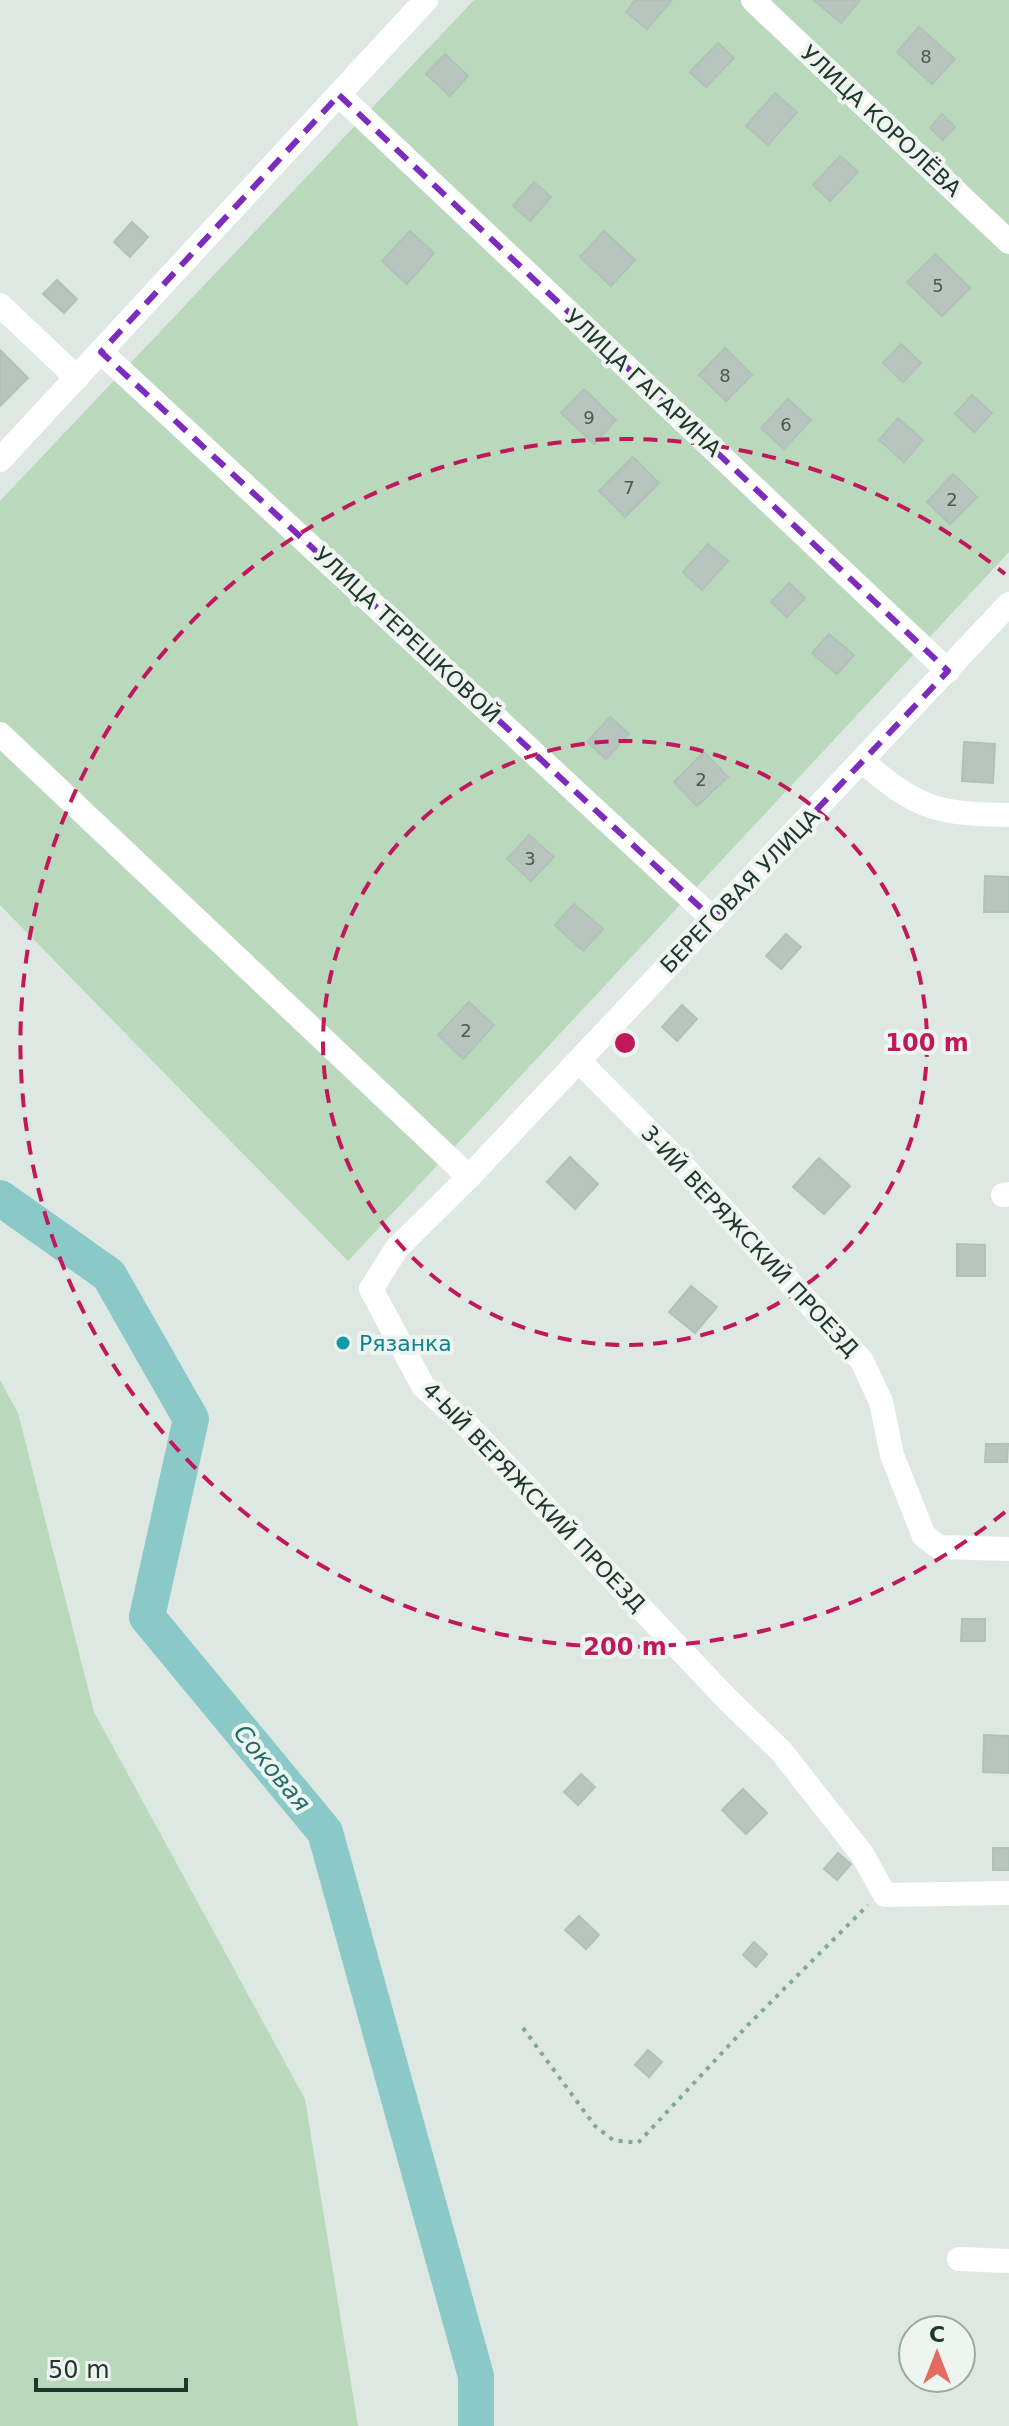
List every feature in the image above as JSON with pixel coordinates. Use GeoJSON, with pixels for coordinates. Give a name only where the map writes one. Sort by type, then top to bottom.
{"type":"FeatureCollection","features":[{"type":"Feature","properties":{"kind":"street","name":"УЛИЦА КОРОЛЁВА"},"geometry":{"type":"LineString","coordinates":[[753,0],[1009,242]]}},
{"type":"Feature","properties":{"kind":"street"},"geometry":{"type":"LineString","coordinates":[[0,460],[339,95],[416,3]]}},
{"type":"Feature","properties":{"kind":"street","name":"УЛИЦА ГАГАРИНА"},"geometry":{"type":"LineString","coordinates":[[339,95],[948,671]]}},
{"type":"Feature","properties":{"kind":"street"},"geometry":{"type":"LineString","coordinates":[[0,305],[77,378]]}},
{"type":"Feature","properties":{"kind":"street","name":"УЛИЦА ТЕРЕШКОВОЙ"},"geometry":{"type":"LineString","coordinates":[[101,352],[713,919]]}},
{"type":"Feature","properties":{"kind":"street","name":"БЕРЕГОВАЯ УЛИЦА"},"geometry":{"type":"LineString","coordinates":[[469,1177],[1009,604]]}},
{"type":"Feature","properties":{"kind":"street"},"geometry":{"type":"LineString","coordinates":[[0,734],[469,1177]]}},
{"type":"Feature","properties":{"kind":"street"},"geometry":{"type":"LineString","coordinates":[[863,762],[899,792],[924,806],[957,814],[1009,815]]}},
{"type":"Feature","properties":{"kind":"street","name":"3-ИЙ ВЕРЯЖСКИЙ ПРОЕЗД"},"geometry":{"type":"LineString","coordinates":[[579,1061],[681,1164],[862,1361],[881,1402],[892,1455],[924,1536],[939,1547],[1009,1549]]}},
{"type":"Feature","properties":{"kind":"street","name":"4-ЫЙ ВЕРЯЖСКИЙ ПРОЕЗД"},"geometry":{"type":"LineString","coordinates":[[469,1177],[397,1248],[371,1289],[423,1386],[471,1429],[728,1700],[781,1751],[862,1854],[885,1895]]}},
{"type":"Feature","properties":{"kind":"street"},"geometry":{"type":"LineString","coordinates":[[885,1895],[1009,1893]]}},
{"type":"Feature","properties":{"kind":"street"},"geometry":{"type":"LineString","coordinates":[[959,2259],[1009,2261]]}},
{"type":"Feature","properties":{"kind":"path"},"geometry":{"type":"LineString","coordinates":[[523,2028],[595,2126],[613,2140],[638,2143],[860,1910],[885,1895]]}},
{"type":"Feature","properties":{"kind":"highlighted area"},"geometry":{"type":"Polygon","coordinates":[[[339,95],[948,671],[713,919],[101,352],[339,95]]]}},
{"type":"Feature","properties":{"kind":"green space"},"geometry":{"type":"Polygon","coordinates":[[[474,0],[1009,0],[1009,552],[348,1261],[0,905],[0,501],[474,0]]]}},
{"type":"Feature","properties":{"kind":"green space"},"geometry":{"type":"Polygon","coordinates":[[[0,1380],[18,1413],[94,1712],[305,2099],[358,2426],[0,2426],[0,1380]]]}},
{"type":"Feature","properties":{"kind":"building"},"geometry":{"type":"Polygon","coordinates":[[[635,0],[672,0],[647,29],[626,12],[635,0]]]}},
{"type":"Feature","properties":{"kind":"building"},"geometry":{"type":"Polygon","coordinates":[[[814,0],[860,0],[841,23],[814,0]]]}},
{"type":"Feature","properties":{"kind":"building"},"geometry":{"type":"Polygon","coordinates":[[[919,27],[955,59],[932,84],[897,52],[919,27]]]}},
{"type":"Feature","properties":{"kind":"building"},"geometry":{"type":"Polygon","coordinates":[[[718,43],[734,58],[706,87],[690,72],[718,43]]]}},
{"type":"Feature","properties":{"kind":"building"},"geometry":{"type":"Polygon","coordinates":[[[445,54],[468,76],[450,96],[426,74],[445,54]]]}},
{"type":"Feature","properties":{"kind":"building"},"geometry":{"type":"Polygon","coordinates":[[[775,93],[797,112],[768,145],[746,126],[775,93]]]}},
{"type":"Feature","properties":{"kind":"building"},"geometry":{"type":"Polygon","coordinates":[[[942,114],[955,127],[943,140],[930,128],[942,114]]]}},
{"type":"Feature","properties":{"kind":"building"},"geometry":{"type":"Polygon","coordinates":[[[840,156],[858,172],[830,201],[813,185],[840,156]]]}},
{"type":"Feature","properties":{"kind":"building"},"geometry":{"type":"Polygon","coordinates":[[[534,182],[551,197],[530,221],[513,206],[534,182]]]}},
{"type":"Feature","properties":{"kind":"building"},"geometry":{"type":"Polygon","coordinates":[[[132,222],[148,237],[130,257],[114,242],[132,222]]]}},
{"type":"Feature","properties":{"kind":"building"},"geometry":{"type":"Polygon","coordinates":[[[410,231],[434,253],[407,284],[382,261],[410,231]]]}},
{"type":"Feature","properties":{"kind":"building"},"geometry":{"type":"Polygon","coordinates":[[[604,231],[635,260],[611,286],[580,257],[604,231]]]}},
{"type":"Feature","properties":{"kind":"building"},"geometry":{"type":"Polygon","coordinates":[[[935,254],[970,288],[942,316],[907,282],[935,254]]]}},
{"type":"Feature","properties":{"kind":"building"},"geometry":{"type":"Polygon","coordinates":[[[57,280],[77,299],[64,313],[43,294],[57,280]]]}},
{"type":"Feature","properties":{"kind":"building"},"geometry":{"type":"Polygon","coordinates":[[[901,344],[921,363],[903,382],[883,363],[901,344]]]}},
{"type":"Feature","properties":{"kind":"building"},"geometry":{"type":"Polygon","coordinates":[[[725,348],[752,375],[726,401],[699,375],[725,348]]]}},
{"type":"Feature","properties":{"kind":"building"},"geometry":{"type":"Polygon","coordinates":[[[0,350],[28,378],[0,406],[0,350]]]}},
{"type":"Feature","properties":{"kind":"building"},"geometry":{"type":"Polygon","coordinates":[[[584,389],[616,420],[594,444],[561,413],[584,389]]]}},
{"type":"Feature","properties":{"kind":"building"},"geometry":{"type":"Polygon","coordinates":[[[972,395],[992,413],[974,432],[955,414],[972,395]]]}},
{"type":"Feature","properties":{"kind":"building"},"geometry":{"type":"Polygon","coordinates":[[[788,399],[811,420],[784,449],[761,428],[788,399]]]}},
{"type":"Feature","properties":{"kind":"building"},"geometry":{"type":"Polygon","coordinates":[[[898,418],[923,440],[904,462],[879,440],[898,418]]]}},
{"type":"Feature","properties":{"kind":"building"},"geometry":{"type":"Polygon","coordinates":[[[633,457],[659,483],[625,517],[599,491],[633,457]]]}},
{"type":"Feature","properties":{"kind":"building"},"geometry":{"type":"Polygon","coordinates":[[[953,474],[977,497],[950,524],[927,502],[953,474]]]}},
{"type":"Feature","properties":{"kind":"building"},"geometry":{"type":"Polygon","coordinates":[[[708,544],[728,561],[702,590],[683,572],[708,544]]]}},
{"type":"Feature","properties":{"kind":"building"},"geometry":{"type":"Polygon","coordinates":[[[789,583],[805,598],[787,617],[771,602],[789,583]]]}},
{"type":"Feature","properties":{"kind":"building"},"geometry":{"type":"Polygon","coordinates":[[[829,634],[854,655],[837,674],[812,653],[829,634]]]}},
{"type":"Feature","properties":{"kind":"building"},"geometry":{"type":"Polygon","coordinates":[[[610,717],[629,734],[606,759],[587,742],[610,717]]]}},
{"type":"Feature","properties":{"kind":"building"},"geometry":{"type":"Polygon","coordinates":[[[964,742],[995,744],[993,783],[962,781],[964,742]]]}},
{"type":"Feature","properties":{"kind":"building"},"geometry":{"type":"Polygon","coordinates":[[[704,752],[728,777],[697,806],[674,782],[704,752]]]}},
{"type":"Feature","properties":{"kind":"building"},"geometry":{"type":"Polygon","coordinates":[[[529,835],[554,857],[531,881],[507,859],[529,835]]]}},
{"type":"Feature","properties":{"kind":"building"},"geometry":{"type":"Polygon","coordinates":[[[985,876],[1009,877],[1009,912],[984,912],[985,876]]]}},
{"type":"Feature","properties":{"kind":"building"},"geometry":{"type":"Polygon","coordinates":[[[574,904],[603,929],[583,951],[555,925],[574,904]]]}},
{"type":"Feature","properties":{"kind":"building"},"geometry":{"type":"Polygon","coordinates":[[[786,934],[801,947],[781,969],[766,956],[786,934]]]}},
{"type":"Feature","properties":{"kind":"building"},"geometry":{"type":"Polygon","coordinates":[[[469,1002],[494,1025],[463,1059],[438,1035],[469,1002]]]}},
{"type":"Feature","properties":{"kind":"building"},"geometry":{"type":"Polygon","coordinates":[[[682,1005],[697,1019],[677,1041],[662,1027],[682,1005]]]}},
{"type":"Feature","properties":{"kind":"building"},"geometry":{"type":"Polygon","coordinates":[[[570,1157],[598,1184],[575,1209],[547,1182],[570,1157]]]}},
{"type":"Feature","properties":{"kind":"building"},"geometry":{"type":"Polygon","coordinates":[[[819,1158],[850,1186],[824,1214],[793,1187],[819,1158]]]}},
{"type":"Feature","properties":{"kind":"building"},"geometry":{"type":"Polygon","coordinates":[[[957,1244],[985,1245],[985,1276],[957,1276],[957,1244]]]}},
{"type":"Feature","properties":{"kind":"building"},"geometry":{"type":"Polygon","coordinates":[[[691,1286],[717,1307],[695,1333],[669,1312],[691,1286]]]}},
{"type":"Feature","properties":{"kind":"building"},"geometry":{"type":"Polygon","coordinates":[[[986,1444],[1008,1444],[1007,1462],[985,1462],[986,1444]]]}},
{"type":"Feature","properties":{"kind":"building"},"geometry":{"type":"Polygon","coordinates":[[[962,1619],[985,1619],[985,1641],[961,1641],[962,1619]]]}},
{"type":"Feature","properties":{"kind":"building"},"geometry":{"type":"Polygon","coordinates":[[[984,1735],[1009,1736],[1009,1773],[983,1772],[984,1735]]]}},
{"type":"Feature","properties":{"kind":"building"},"geometry":{"type":"Polygon","coordinates":[[[581,1774],[595,1787],[578,1805],[564,1792],[581,1774]]]}},
{"type":"Feature","properties":{"kind":"building"},"geometry":{"type":"Polygon","coordinates":[[[743,1789],[767,1813],[746,1834],[722,1810],[743,1789]]]}},
{"type":"Feature","properties":{"kind":"building"},"geometry":{"type":"Polygon","coordinates":[[[993,1848],[1009,1848],[1009,1870],[993,1870],[993,1848]]]}},
{"type":"Feature","properties":{"kind":"building"},"geometry":{"type":"Polygon","coordinates":[[[838,1853],[851,1864],[837,1880],[824,1869],[838,1853]]]}},
{"type":"Feature","properties":{"kind":"building"},"geometry":{"type":"Polygon","coordinates":[[[579,1916],[599,1935],[586,1949],[565,1930],[579,1916]]]}},
{"type":"Feature","properties":{"kind":"building"},"geometry":{"type":"Polygon","coordinates":[[[754,1942],[767,1954],[756,1967],[743,1955],[754,1942]]]}},
{"type":"Feature","properties":{"kind":"building"},"geometry":{"type":"Polygon","coordinates":[[[648,2050],[662,2062],[649,2077],[635,2065],[648,2050]]]}},
{"type":"Feature","properties":{"kind":"waterway","name":"Соковая"},"geometry":{"type":"LineString","coordinates":[[0,1198],[109,1275],[191,1419],[147,1617],[325,1832],[476,2376],[476,2426]]}},
{"type":"Feature","properties":{"kind":"place","name":"Рязанка"},"geometry":{"type":"Point","coordinates":[343,1343]}}]}
